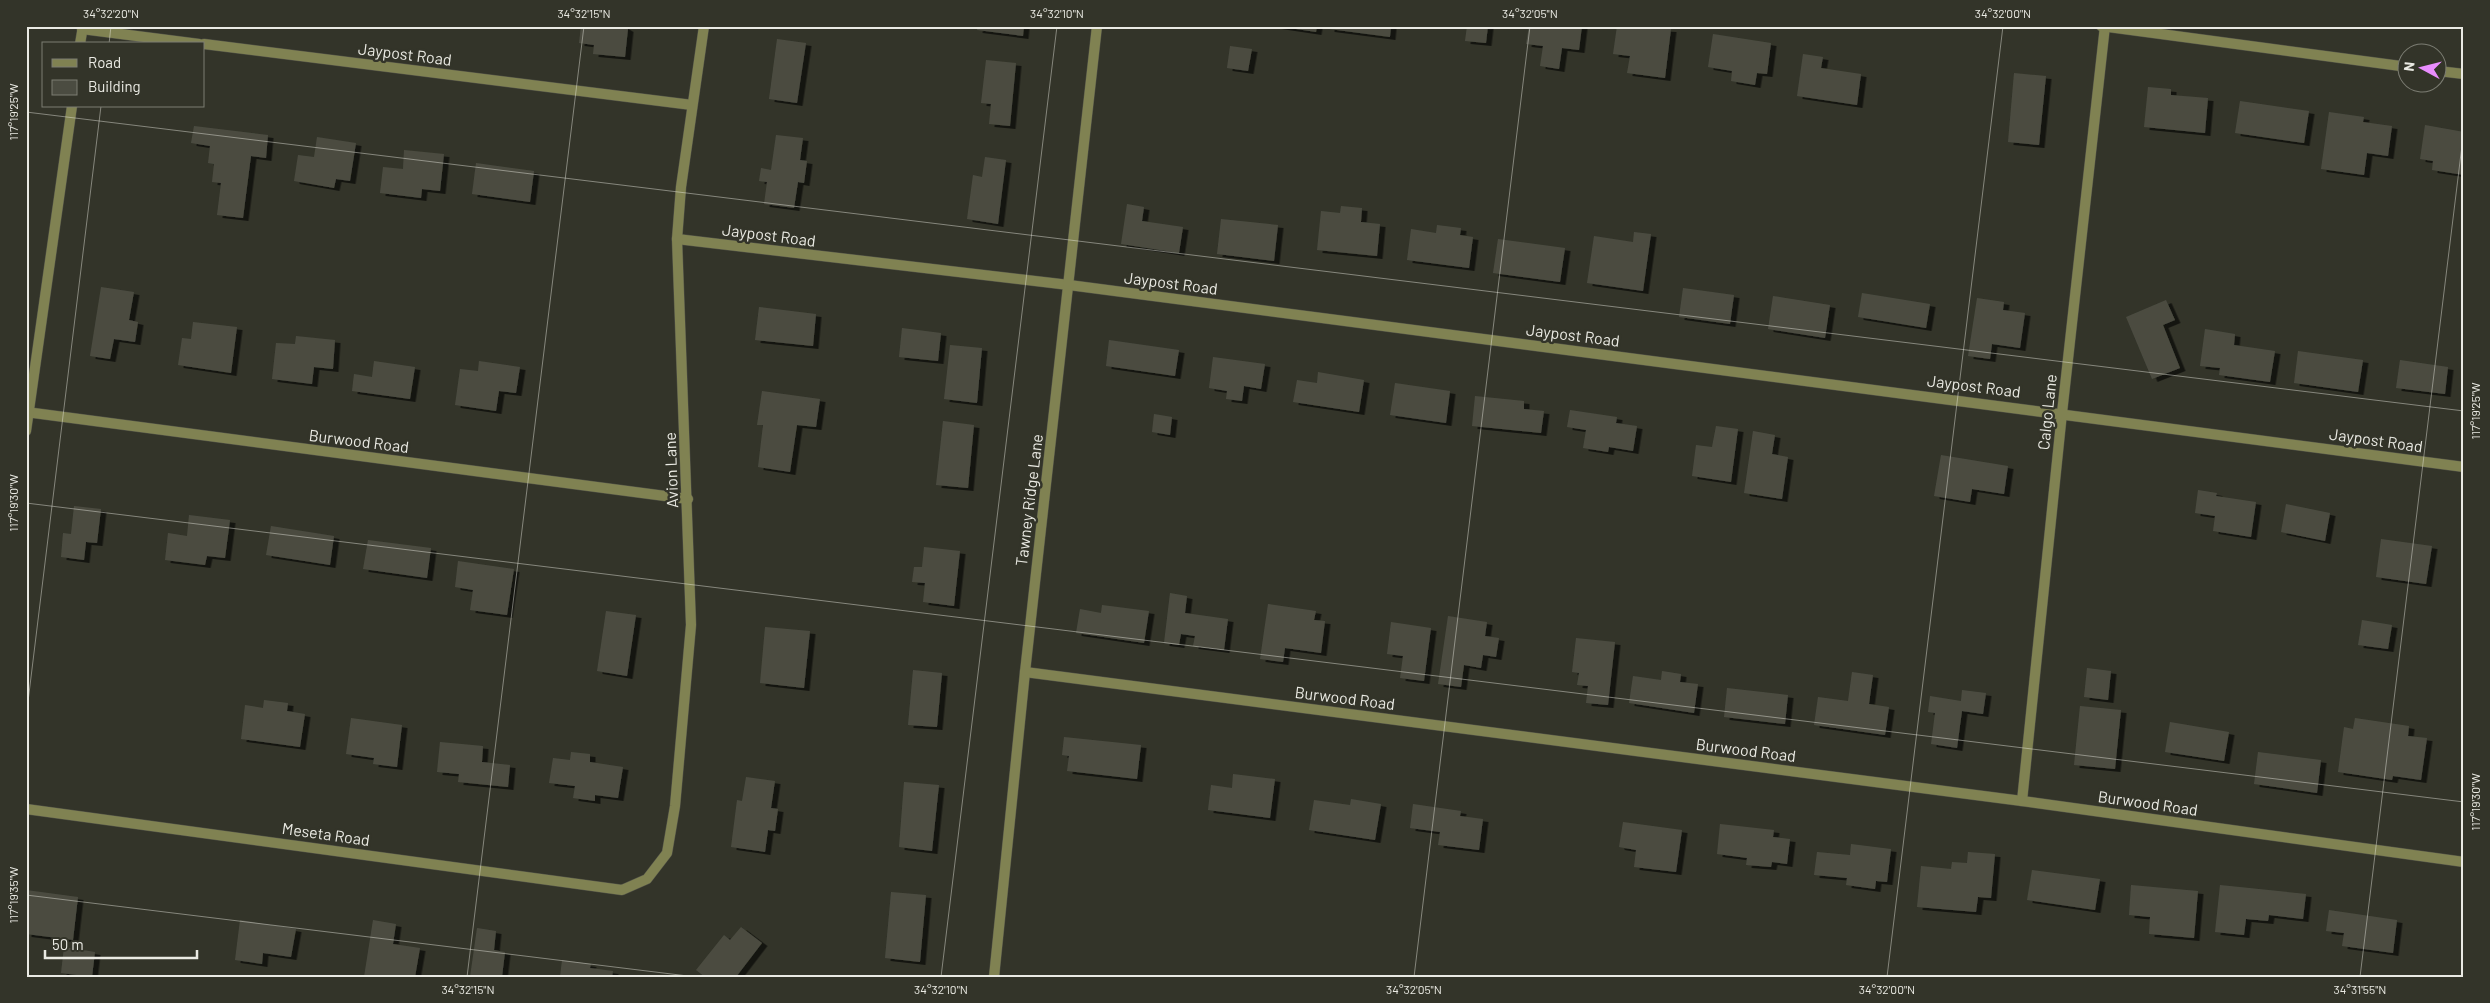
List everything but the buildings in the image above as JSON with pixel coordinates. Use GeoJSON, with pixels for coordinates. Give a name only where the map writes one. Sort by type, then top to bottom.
{"type":"FeatureCollection","features":[{"type":"Feature","properties":{"kind":"street","name":"Avion Lane"},"geometry":{"type":"LineString","coordinates":[[622,890],[647,879],[667,853],[675,806],[691,625],[688,499],[677,239],[692,105],[704,26]]}},
{"type":"Feature","properties":{"kind":"street","name":"Tawney Ridge Lane"},"geometry":{"type":"LineString","coordinates":[[994,977],[1025,672],[1097,26]]}},
{"type":"Feature","properties":{"kind":"street"},"geometry":{"type":"LineString","coordinates":[[2101,26],[2398,66]]}},
{"type":"Feature","properties":{"kind":"street","name":"Calgo Lane"},"geometry":{"type":"LineString","coordinates":[[2022,801],[2062,413],[2105,26]]}},
{"type":"Feature","properties":{"kind":"street"},"geometry":{"type":"LineString","coordinates":[[80,42],[83,28],[184,42]]}},
{"type":"Feature","properties":{"kind":"street","name":"Jaypost Road"},"geometry":{"type":"LineString","coordinates":[[205,44],[692,105]]}},
{"type":"Feature","properties":{"kind":"street"},"geometry":{"type":"LineString","coordinates":[[2448,72],[2464,74]]}},
{"type":"Feature","properties":{"kind":"street"},"geometry":{"type":"LineString","coordinates":[[26,431],[27,412],[72,108]]}},
{"type":"Feature","properties":{"kind":"street","name":"Jaypost Road"},"geometry":{"type":"LineString","coordinates":[[677,239],[1069,285],[2062,413],[2464,467]]}},
{"type":"Feature","properties":{"kind":"street","name":"Burwood Road"},"geometry":{"type":"LineString","coordinates":[[27,412],[688,499]]}},
{"type":"Feature","properties":{"kind":"street","name":"Burwood Road"},"geometry":{"type":"LineString","coordinates":[[1025,672],[2022,801],[2464,862]]}},
{"type":"Feature","properties":{"kind":"street","name":"Meseta Road"},"geometry":{"type":"LineString","coordinates":[[26,809],[622,890]]}}]}
